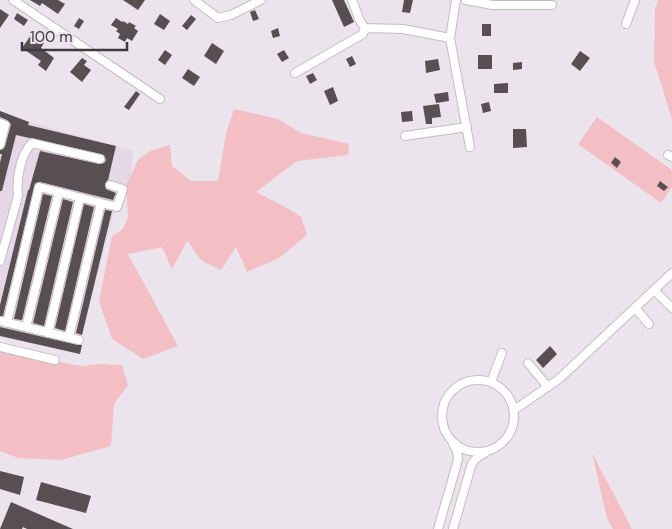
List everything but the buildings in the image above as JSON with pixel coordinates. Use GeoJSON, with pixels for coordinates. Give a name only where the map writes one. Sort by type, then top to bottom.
{"type":"FeatureCollection","features":[{"type":"Feature","properties":{"kind":"street"},"geometry":{"type":"LineString","coordinates":[[13,0],[160,99]]}},
{"type":"Feature","properties":{"kind":"street"},"geometry":{"type":"LineString","coordinates":[[194,0],[218,18],[231,15],[261,0]]}},
{"type":"Feature","properties":{"kind":"street"},"geometry":{"type":"LineString","coordinates":[[352,0],[360,22],[365,28],[402,29],[450,38]]}},
{"type":"Feature","properties":{"kind":"street"},"geometry":{"type":"LineString","coordinates":[[456,0],[450,38],[470,147]]}},
{"type":"Feature","properties":{"kind":"street"},"geometry":{"type":"LineString","coordinates":[[466,0],[492,5],[552,5]]}},
{"type":"Feature","properties":{"kind":"street"},"geometry":{"type":"LineString","coordinates":[[626,24],[635,0]]}},
{"type":"Feature","properties":{"kind":"street"},"geometry":{"type":"LineString","coordinates":[[295,73],[363,34],[365,28]]}},
{"type":"Feature","properties":{"kind":"street"},"geometry":{"type":"LineString","coordinates":[[0,123],[5,125],[0,145]]}},
{"type":"Feature","properties":{"kind":"street"},"geometry":{"type":"LineString","coordinates":[[406,136],[467,127]]}},
{"type":"Feature","properties":{"kind":"street"},"geometry":{"type":"LineString","coordinates":[[0,261],[18,196],[17,188],[26,149],[32,143],[100,159]]}},
{"type":"Feature","properties":{"kind":"street"},"geometry":{"type":"LineString","coordinates":[[79,340],[4,322],[39,187],[117,207],[123,189],[110,185]]}},
{"type":"Feature","properties":{"kind":"street"},"geometry":{"type":"LineString","coordinates":[[26,327],[59,192]]}},
{"type":"Feature","properties":{"kind":"street"},"geometry":{"type":"LineString","coordinates":[[48,332],[80,198]]}},
{"type":"Feature","properties":{"kind":"street"},"geometry":{"type":"LineString","coordinates":[[69,337],[101,204]]}},
{"type":"Feature","properties":{"kind":"street"},"geometry":{"type":"LineString","coordinates":[[514,410],[559,379],[672,273]]}},
{"type":"Feature","properties":{"kind":"street"},"geometry":{"type":"LineString","coordinates":[[654,290],[672,308]]}},
{"type":"Feature","properties":{"kind":"street"},"geometry":{"type":"LineString","coordinates":[[635,308],[649,324]]}},
{"type":"Feature","properties":{"kind":"street"},"geometry":{"type":"LineString","coordinates":[[0,347],[55,360]]}},
{"type":"Feature","properties":{"kind":"street"},"geometry":{"type":"LineString","coordinates":[[491,382],[502,354]]}},
{"type":"Feature","properties":{"kind":"street"},"geometry":{"type":"LineString","coordinates":[[528,363],[548,387]]}},
{"type":"Feature","properties":{"kind":"street"},"geometry":{"type":"LineString","coordinates":[[438,529],[458,460],[457,451],[442,422],[443,408],[448,395],[458,386],[470,380],[484,380],[491,382],[506,393],[514,410],[514,423],[509,436],[500,445],[479,456],[472,463],[453,529]]}},
{"type":"Feature","properties":{"kind":"street"},"geometry":{"type":"LineString","coordinates":[[451,440],[465,450],[476,452],[488,451]]}},
{"type":"Feature","properties":{"kind":"shaded area"},"geometry":{"type":"Polygon","coordinates":[[[658,0],[672,0],[672,119],[654,62],[655,9],[658,0]]]}},
{"type":"Feature","properties":{"kind":"shaded area"},"geometry":{"type":"Polygon","coordinates":[[[234,109],[278,119],[301,133],[349,144],[348,155],[297,161],[256,192],[301,217],[307,235],[279,258],[247,272],[236,247],[221,270],[202,261],[187,241],[172,269],[162,247],[128,254],[178,346],[143,359],[112,339],[99,301],[112,236],[123,229],[128,217],[126,186],[138,160],[150,151],[170,145],[172,166],[191,181],[218,181],[226,133],[234,109]]]}},
{"type":"Feature","properties":{"kind":"shaded area"},"geometry":{"type":"Polygon","coordinates":[[[0,111],[29,122],[133,151],[130,184],[121,212],[114,212],[81,338],[80,354],[0,336],[0,111]]]}},
{"type":"Feature","properties":{"kind":"shaded area"},"geometry":{"type":"Polygon","coordinates":[[[597,117],[672,170],[672,187],[661,203],[578,144],[597,117]]]}},
{"type":"Feature","properties":{"kind":"shaded area"},"geometry":{"type":"Polygon","coordinates":[[[0,352],[82,366],[100,364],[122,365],[128,385],[114,404],[111,446],[61,460],[18,458],[0,451],[0,352]]]}},
{"type":"Feature","properties":{"kind":"shaded area"},"geometry":{"type":"Polygon","coordinates":[[[592,453],[632,529],[613,529],[607,518],[592,453]]]}}]}
